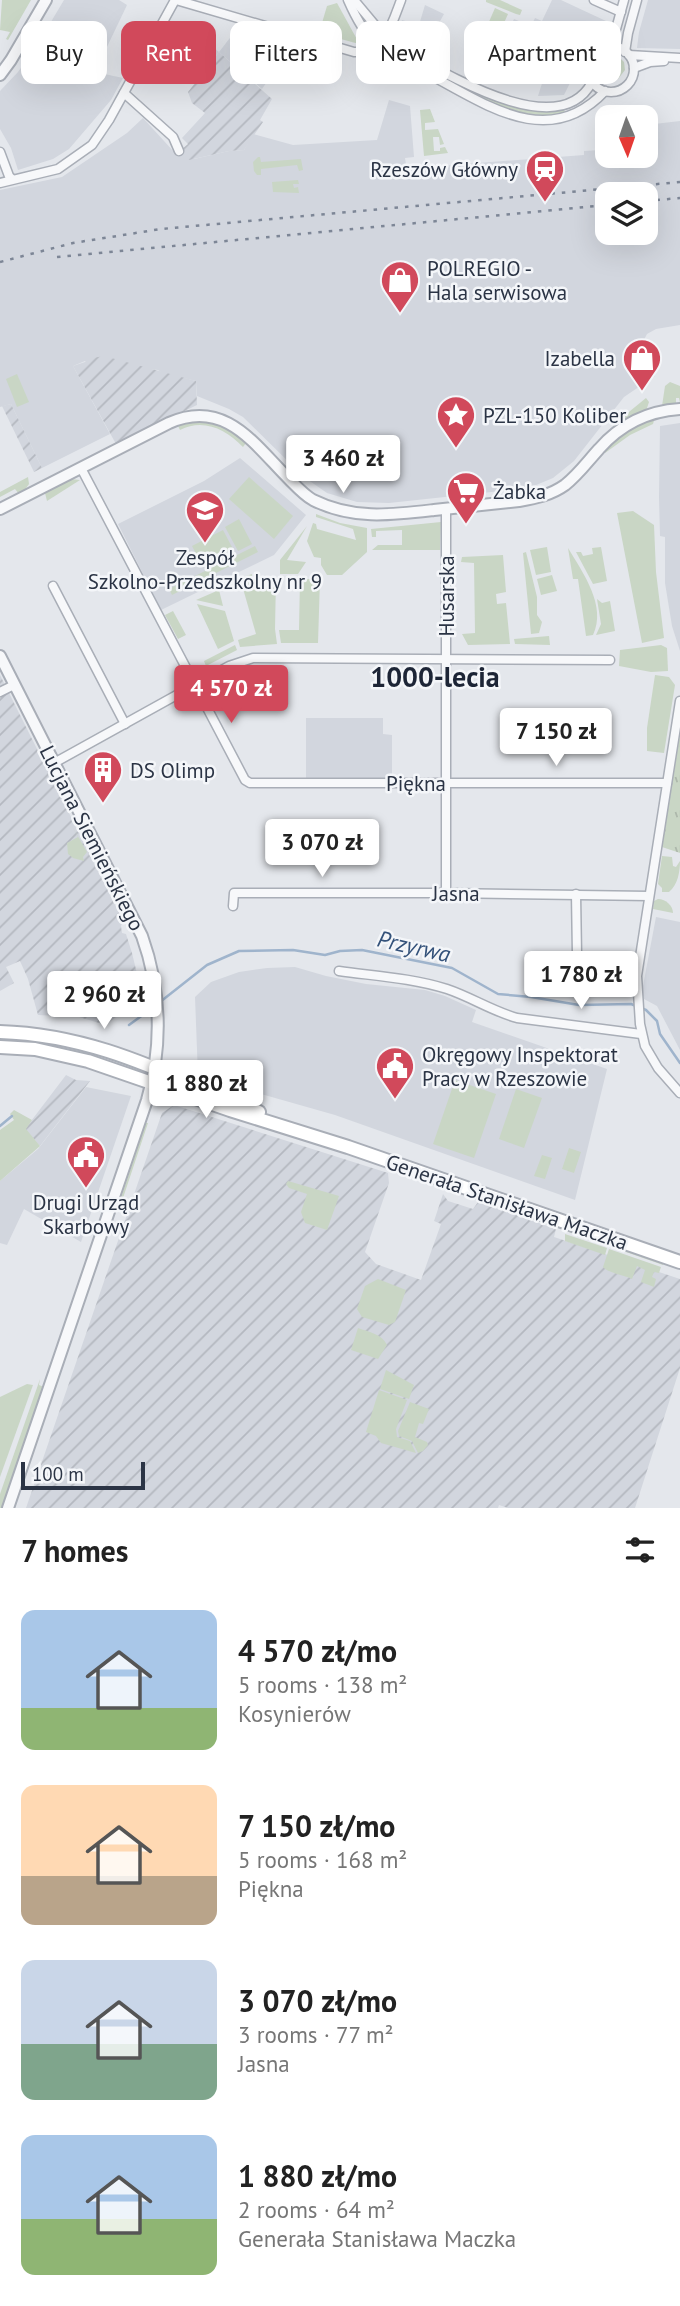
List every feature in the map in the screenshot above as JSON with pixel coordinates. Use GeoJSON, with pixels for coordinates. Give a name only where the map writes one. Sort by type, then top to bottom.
{"type":"FeatureCollection","features":[{"type":"Feature","properties":{"kind":"main road","name":"Generała Stanisława Maczka"},"geometry":{"type":"LineString","coordinates":[[2,1032],[84,1043],[128,1056],[334,1142]]}},
{"type":"Feature","properties":{"kind":"main road","name":"Generała Stanisława Maczka"},"geometry":{"type":"LineString","coordinates":[[2,1047],[57,1053],[88,1061],[230,1110],[334,1142],[680,1262]]}},
{"type":"Feature","properties":{"kind":"street"},"geometry":{"type":"LineString","coordinates":[[0,75],[46,0]]}},
{"type":"Feature","properties":{"kind":"street"},"geometry":{"type":"LineString","coordinates":[[0,183],[50,173],[74,160],[98,138],[175,0],[356,52]]}},
{"type":"Feature","properties":{"kind":"street"},"geometry":{"type":"LineString","coordinates":[[348,0],[358,21]]}},
{"type":"Feature","properties":{"kind":"street"},"geometry":{"type":"LineString","coordinates":[[354,0],[372,21]]}},
{"type":"Feature","properties":{"kind":"street"},"geometry":{"type":"LineString","coordinates":[[392,21],[401,0]]}},
{"type":"Feature","properties":{"kind":"street"},"geometry":{"type":"LineString","coordinates":[[594,0],[621,12]]}},
{"type":"Feature","properties":{"kind":"street"},"geometry":{"type":"LineString","coordinates":[[618,21],[624,0]]}},
{"type":"Feature","properties":{"kind":"street"},"geometry":{"type":"LineString","coordinates":[[595,84],[605,91],[617,91],[626,86],[632,77],[634,68],[627,53],[628,33],[637,0]]}},
{"type":"Feature","properties":{"kind":"street"},"geometry":{"type":"LineString","coordinates":[[621,49],[627,53],[680,58]]}},
{"type":"Feature","properties":{"kind":"street"},"geometry":{"type":"LineString","coordinates":[[634,68],[670,58]]}},
{"type":"Feature","properties":{"kind":"street"},"geometry":{"type":"LineString","coordinates":[[446,84],[483,105],[525,118],[551,120],[565,118],[588,107],[605,91]]}},
{"type":"Feature","properties":{"kind":"street"},"geometry":{"type":"LineString","coordinates":[[468,84],[519,103],[552,107],[567,104],[583,96],[591,84]]}},
{"type":"Feature","properties":{"kind":"street"},"geometry":{"type":"LineString","coordinates":[[124,93],[173,137],[179,151]]}},
{"type":"Feature","properties":{"kind":"street"},"geometry":{"type":"LineString","coordinates":[[0,152],[12,179]]}},
{"type":"Feature","properties":{"kind":"street"},"geometry":{"type":"LineString","coordinates":[[0,509],[183,417],[207,415],[223,419],[240,430],[309,498],[326,506],[373,516],[519,501],[538,498],[552,492],[572,478],[618,431],[634,421],[650,414],[680,409]]}},
{"type":"Feature","properties":{"kind":"street"},"geometry":{"type":"LineString","coordinates":[[81,468],[195,686]]}},
{"type":"Feature","properties":{"kind":"street","name":"Husarska"},"geometry":{"type":"LineString","coordinates":[[446,509],[446,892]]}},
{"type":"Feature","properties":{"kind":"street"},"geometry":{"type":"LineString","coordinates":[[53,586],[125,724]]}},
{"type":"Feature","properties":{"kind":"street","name":"Lucjana Siemieńskiego"},"geometry":{"type":"LineString","coordinates":[[0,656],[142,936],[156,992],[158,1029],[152,1083],[8,1508]]}},
{"type":"Feature","properties":{"kind":"street"},"geometry":{"type":"LineString","coordinates":[[54,763],[229,666],[253,657],[610,660]]}},
{"type":"Feature","properties":{"kind":"street"},"geometry":{"type":"LineString","coordinates":[[0,692],[14,685]]}},
{"type":"Feature","properties":{"kind":"street","name":"Piękna"},"geometry":{"type":"LineString","coordinates":[[195,686],[240,775],[250,783],[667,783]]}},
{"type":"Feature","properties":{"kind":"street"},"geometry":{"type":"LineString","coordinates":[[680,701],[638,961],[641,1029],[654,1062],[680,1093]]}},
{"type":"Feature","properties":{"kind":"street","name":"Jasna"},"geometry":{"type":"LineString","coordinates":[[233,906],[233,893],[446,892],[649,896]]}},
{"type":"Feature","properties":{"kind":"street"},"geometry":{"type":"LineString","coordinates":[[576,894],[577,955]]}},
{"type":"Feature","properties":{"kind":"street"},"geometry":{"type":"LineString","coordinates":[[339,971],[414,981],[447,989],[517,1018],[641,1029]]}},
{"type":"Feature","properties":{"kind":"shaded area"},"geometry":{"type":"Polygon","coordinates":[[[64,0],[119,0],[127,5],[107,47],[107,21],[51,21],[64,0]]]}},
{"type":"Feature","properties":{"kind":"shaded area"},"geometry":{"type":"Polygon","coordinates":[[[552,0],[561,0],[606,21],[542,21],[552,0]]]}},
{"type":"Feature","properties":{"kind":"shaded area"},"geometry":{"type":"Polygon","coordinates":[[[648,0],[680,0],[680,49],[637,48],[648,0]]]}},
{"type":"Feature","properties":{"kind":"shaded area"},"geometry":{"type":"Polygon","coordinates":[[[425,5],[444,14],[440,21],[420,21],[425,5]]]}},
{"type":"Feature","properties":{"kind":"shaded area"},"geometry":{"type":"Polygon","coordinates":[[[230,38],[230,61],[219,52],[230,38]]]}},
{"type":"Feature","properties":{"kind":"shaded area"},"geometry":{"type":"Polygon","coordinates":[[[219,52],[230,62],[230,84],[255,84],[272,99],[260,120],[263,122],[244,150],[189,160],[182,149],[188,144],[182,138],[205,113],[192,103],[188,92],[194,84],[216,84],[216,56],[219,52]]]}},
{"type":"Feature","properties":{"kind":"shaded area"},"geometry":{"type":"Polygon","coordinates":[[[21,68],[21,84],[107,84],[107,75],[121,78],[121,82],[111,100],[69,149],[53,159],[18,170],[11,148],[0,129],[0,91],[21,68]]]}},
{"type":"Feature","properties":{"kind":"shaded area"},"geometry":{"type":"Polygon","coordinates":[[[542,84],[570,84],[564,95],[538,96],[542,84]]]}},
{"type":"Feature","properties":{"kind":"shaded area"},"geometry":{"type":"Polygon","coordinates":[[[389,100],[410,106],[414,157],[405,158],[407,171],[584,155],[584,151],[595,150],[595,168],[658,168],[658,124],[680,121],[680,325],[656,329],[647,334],[635,357],[655,376],[624,397],[574,461],[553,478],[529,488],[389,503],[357,502],[327,493],[304,477],[243,417],[197,396],[196,381],[158,370],[85,361],[73,366],[110,434],[42,468],[11,404],[0,407],[0,190],[62,177],[127,133],[143,118],[175,153],[182,149],[194,159],[244,150],[253,134],[293,145],[377,140],[389,100]]]}},
{"type":"Feature","properties":{"kind":"shaded area"},"geometry":{"type":"Polygon","coordinates":[[[104,356],[196,381],[197,405],[116,444],[73,366],[87,359],[104,356]]]}},
{"type":"Feature","properties":{"kind":"shaded area"},"geometry":{"type":"Polygon","coordinates":[[[11,404],[42,468],[34,472],[2,406],[11,404]]]}},
{"type":"Feature","properties":{"kind":"shaded area"},"geometry":{"type":"Polygon","coordinates":[[[680,423],[680,651],[672,626],[665,583],[665,537],[660,536],[659,497],[660,426],[680,423]]]}},
{"type":"Feature","properties":{"kind":"shaded area","name":"Zespół Szkolno-Przedszkolny nr 9"},"geometry":{"type":"Polygon","coordinates":[[[240,458],[306,515],[274,555],[161,610],[118,524],[204,481],[240,458]]]}},
{"type":"Feature","properties":{"kind":"shaded area"},"geometry":{"type":"Polygon","coordinates":[[[0,675],[123,921],[122,933],[126,934],[140,986],[137,1000],[106,1025],[79,1017],[38,1015],[20,961],[6,967],[14,983],[0,991],[0,675]]]}},
{"type":"Feature","properties":{"kind":"shaded area"},"geometry":{"type":"Polygon","coordinates":[[[306,718],[383,718],[383,734],[392,735],[392,778],[306,778],[306,718]]]}},
{"type":"Feature","properties":{"kind":"shaded area"},"geometry":{"type":"Polygon","coordinates":[[[656,917],[680,922],[680,1050],[657,1006],[644,999],[642,991],[656,917]]]}},
{"type":"Feature","properties":{"kind":"shaded area"},"geometry":{"type":"Polygon","coordinates":[[[295,967],[366,984],[425,990],[445,996],[476,1010],[472,1022],[607,1069],[575,1200],[335,1115],[198,1076],[195,997],[211,982],[239,972],[295,967]]]}},
{"type":"Feature","properties":{"kind":"shaded area"},"geometry":{"type":"Polygon","coordinates":[[[66,1075],[76,1080],[90,1081],[40,1146],[25,1129],[66,1075]]]}},
{"type":"Feature","properties":{"kind":"shaded area"},"geometry":{"type":"Polygon","coordinates":[[[86,1087],[131,1096],[81,1242],[24,1209],[7,1245],[0,1243],[0,1181],[38,1149],[86,1087]]]}},
{"type":"Feature","properties":{"kind":"shaded area"},"geometry":{"type":"Polygon","coordinates":[[[174,1105],[388,1173],[389,1183],[365,1252],[376,1264],[421,1280],[441,1224],[434,1221],[443,1194],[448,1201],[473,1209],[478,1202],[556,1229],[554,1237],[680,1279],[680,1368],[635,1508],[508,1508],[499,1505],[498,1508],[26,1508],[162,1113],[174,1105]]]}},
{"type":"Feature","properties":{"kind":"green space"},"geometry":{"type":"Polygon","coordinates":[[[2,0],[31,0],[8,40],[6,39],[10,32],[0,30],[2,0]]]}},
{"type":"Feature","properties":{"kind":"green space"},"geometry":{"type":"Polygon","coordinates":[[[486,0],[500,0],[522,10],[520,15],[516,14],[486,0]]]}},
{"type":"Feature","properties":{"kind":"green space"},"geometry":{"type":"Polygon","coordinates":[[[337,3],[356,43],[342,39],[342,21],[323,21],[327,6],[337,3]]]}},
{"type":"Feature","properties":{"kind":"green space"},"geometry":{"type":"Polygon","coordinates":[[[495,8],[508,14],[505,21],[489,21],[495,8]]]}},
{"type":"Feature","properties":{"kind":"green space"},"geometry":{"type":"Polygon","coordinates":[[[621,59],[624,62],[625,70],[621,75],[621,59]]]}},
{"type":"Feature","properties":{"kind":"green space"},"geometry":{"type":"Polygon","coordinates":[[[473,94],[518,107],[540,111],[564,109],[565,113],[529,114],[495,104],[473,94]]]}},
{"type":"Feature","properties":{"kind":"green space"},"geometry":{"type":"Polygon","coordinates":[[[430,109],[435,122],[425,123],[425,130],[438,129],[444,144],[440,145],[439,137],[433,137],[434,151],[445,147],[448,153],[424,156],[420,110],[430,109]]]}},
{"type":"Feature","properties":{"kind":"green space"},"geometry":{"type":"Polygon","coordinates":[[[258,157],[261,162],[301,159],[303,170],[299,171],[297,165],[261,169],[261,175],[257,175],[253,162],[258,157]]]}},
{"type":"Feature","properties":{"kind":"green space"},"geometry":{"type":"Polygon","coordinates":[[[298,180],[299,184],[293,184],[294,188],[298,187],[299,193],[273,192],[272,182],[298,180]]]}},
{"type":"Feature","properties":{"kind":"green space"},"geometry":{"type":"Polygon","coordinates":[[[17,374],[29,402],[17,407],[6,379],[17,374]]]}},
{"type":"Feature","properties":{"kind":"green space"},"geometry":{"type":"Polygon","coordinates":[[[670,382],[680,386],[680,403],[679,398],[676,398],[676,404],[662,406],[665,386],[670,382]]]}},
{"type":"Feature","properties":{"kind":"green space"},"geometry":{"type":"Polygon","coordinates":[[[646,398],[649,402],[646,411],[615,428],[613,425],[646,398]]]}},
{"type":"Feature","properties":{"kind":"green space"},"geometry":{"type":"Polygon","coordinates":[[[655,417],[653,424],[630,435],[605,453],[604,450],[625,432],[655,417]]]}},
{"type":"Feature","properties":{"kind":"green space"},"geometry":{"type":"Polygon","coordinates":[[[211,420],[232,430],[246,443],[243,447],[214,427],[197,425],[180,430],[177,424],[211,420]]]}},
{"type":"Feature","properties":{"kind":"green space"},"geometry":{"type":"Polygon","coordinates":[[[28,477],[29,484],[24,491],[19,494],[15,489],[0,497],[0,492],[28,477]]]}},
{"type":"Feature","properties":{"kind":"green space"},"geometry":{"type":"Polygon","coordinates":[[[249,477],[293,516],[274,539],[229,499],[249,477]]]}},
{"type":"Feature","properties":{"kind":"green space"},"geometry":{"type":"Polygon","coordinates":[[[71,479],[80,480],[47,501],[45,493],[48,490],[71,479]]]}},
{"type":"Feature","properties":{"kind":"green space"},"geometry":{"type":"Polygon","coordinates":[[[633,511],[654,525],[656,572],[664,638],[642,643],[617,513],[633,511]]]}},
{"type":"Feature","properties":{"kind":"green space"},"geometry":{"type":"Polygon","coordinates":[[[316,514],[340,523],[367,528],[367,552],[342,575],[327,575],[321,565],[321,558],[314,557],[307,541],[313,523],[317,529],[356,540],[353,529],[316,517],[316,514]]]}},
{"type":"Feature","properties":{"kind":"green space"},"geometry":{"type":"Polygon","coordinates":[[[239,519],[252,544],[238,551],[225,527],[239,519]]]}},
{"type":"Feature","properties":{"kind":"green space"},"geometry":{"type":"Polygon","coordinates":[[[441,522],[440,550],[372,550],[378,545],[402,545],[402,530],[376,531],[376,537],[372,537],[371,529],[441,522]]]}},
{"type":"Feature","properties":{"kind":"green space"},"geometry":{"type":"Polygon","coordinates":[[[307,526],[287,560],[306,562],[298,574],[280,574],[280,560],[307,526]]]}},
{"type":"Feature","properties":{"kind":"green space"},"geometry":{"type":"Polygon","coordinates":[[[223,530],[233,549],[202,565],[192,546],[223,530]]]}},
{"type":"Feature","properties":{"kind":"green space"},"geometry":{"type":"Polygon","coordinates":[[[255,546],[258,552],[172,595],[169,589],[255,546]]]}},
{"type":"Feature","properties":{"kind":"green space"},"geometry":{"type":"Polygon","coordinates":[[[547,547],[551,572],[536,575],[530,550],[547,547]]]}},
{"type":"Feature","properties":{"kind":"green space"},"geometry":{"type":"Polygon","coordinates":[[[601,547],[607,581],[593,584],[576,552],[581,552],[583,556],[593,554],[592,548],[601,547]]]}},
{"type":"Feature","properties":{"kind":"green space"},"geometry":{"type":"Polygon","coordinates":[[[568,548],[595,601],[597,624],[593,635],[586,636],[578,579],[573,579],[568,548]]]}},
{"type":"Feature","properties":{"kind":"green space"},"geometry":{"type":"Polygon","coordinates":[[[526,552],[537,597],[537,615],[542,622],[539,633],[531,634],[523,553],[526,552]]]}},
{"type":"Feature","properties":{"kind":"green space"},"geometry":{"type":"Polygon","coordinates":[[[503,555],[506,592],[496,594],[497,604],[506,603],[510,644],[468,645],[462,634],[475,633],[474,563],[461,562],[462,557],[503,555]]]}},
{"type":"Feature","properties":{"kind":"green space"},"geometry":{"type":"Polygon","coordinates":[[[252,574],[251,584],[259,590],[269,587],[272,579],[276,578],[277,644],[240,647],[238,640],[256,634],[240,578],[252,574]]]}},
{"type":"Feature","properties":{"kind":"green space"},"geometry":{"type":"Polygon","coordinates":[[[552,575],[557,591],[541,595],[537,579],[552,575]]]}},
{"type":"Feature","properties":{"kind":"green space"},"geometry":{"type":"Polygon","coordinates":[[[300,579],[320,579],[318,643],[281,643],[279,630],[299,630],[300,579]]]}},
{"type":"Feature","properties":{"kind":"green space"},"geometry":{"type":"Polygon","coordinates":[[[219,590],[223,606],[196,600],[219,590]]]}},
{"type":"Feature","properties":{"kind":"green space"},"geometry":{"type":"Polygon","coordinates":[[[597,599],[602,603],[610,601],[615,631],[596,635],[601,624],[597,599]]]}},
{"type":"Feature","properties":{"kind":"green space"},"geometry":{"type":"Polygon","coordinates":[[[197,604],[225,611],[234,641],[218,649],[197,604]]]}},
{"type":"Feature","properties":{"kind":"green space"},"geometry":{"type":"Polygon","coordinates":[[[173,611],[186,635],[178,639],[165,615],[173,611]]]}},
{"type":"Feature","properties":{"kind":"green space"},"geometry":{"type":"Polygon","coordinates":[[[549,636],[550,645],[515,644],[514,639],[549,636]]]}},
{"type":"Feature","properties":{"kind":"green space"},"geometry":{"type":"Polygon","coordinates":[[[235,645],[237,650],[206,666],[204,661],[235,645]]]}},
{"type":"Feature","properties":{"kind":"green space"},"geometry":{"type":"Polygon","coordinates":[[[661,645],[667,648],[668,671],[651,672],[619,666],[620,650],[661,645]]]}},
{"type":"Feature","properties":{"kind":"green space"},"geometry":{"type":"Polygon","coordinates":[[[655,675],[669,677],[675,685],[664,753],[647,751],[647,728],[655,675]]]}},
{"type":"Feature","properties":{"kind":"green space"},"geometry":{"type":"Polygon","coordinates":[[[680,733],[680,853],[662,847],[680,733]]]}},
{"type":"Feature","properties":{"kind":"green space"},"geometry":{"type":"Polygon","coordinates":[[[72,826],[87,852],[83,857],[84,861],[68,854],[67,843],[78,837],[72,826]]]}},
{"type":"Feature","properties":{"kind":"green space"},"geometry":{"type":"Polygon","coordinates":[[[662,856],[672,857],[673,866],[676,867],[680,861],[676,882],[669,892],[662,892],[658,884],[662,856]]]}},
{"type":"Feature","properties":{"kind":"green space"},"geometry":{"type":"Polygon","coordinates":[[[658,899],[668,903],[673,913],[653,909],[654,901],[658,899]]]}},
{"type":"Feature","properties":{"kind":"green space"},"geometry":{"type":"Polygon","coordinates":[[[224,1075],[236,1081],[236,1090],[251,1097],[250,1100],[218,1085],[224,1075]]]}},
{"type":"Feature","properties":{"kind":"green space"},"geometry":{"type":"Polygon","coordinates":[[[455,1080],[496,1094],[474,1158],[433,1144],[455,1080]]]}},
{"type":"Feature","properties":{"kind":"green space"},"geometry":{"type":"Polygon","coordinates":[[[516,1089],[542,1098],[524,1148],[499,1139],[516,1089]]]}},
{"type":"Feature","properties":{"kind":"green space"},"geometry":{"type":"Polygon","coordinates":[[[14,1110],[32,1120],[26,1129],[40,1146],[0,1181],[0,1130],[14,1120],[10,1114],[14,1110]]]}},
{"type":"Feature","properties":{"kind":"green space"},"geometry":{"type":"Polygon","coordinates":[[[146,1123],[148,1123],[118,1207],[146,1123]]]}},
{"type":"Feature","properties":{"kind":"green space"},"geometry":{"type":"Polygon","coordinates":[[[569,1148],[581,1152],[574,1173],[562,1169],[569,1148]]]}},
{"type":"Feature","properties":{"kind":"green space"},"geometry":{"type":"Polygon","coordinates":[[[542,1155],[552,1158],[545,1179],[534,1176],[542,1155]]]}},
{"type":"Feature","properties":{"kind":"green space"},"geometry":{"type":"Polygon","coordinates":[[[288,1181],[339,1196],[327,1230],[305,1223],[301,1212],[307,1194],[289,1188],[286,1184],[288,1181]]]}},
{"type":"Feature","properties":{"kind":"green space"},"geometry":{"type":"Polygon","coordinates":[[[568,1229],[664,1261],[663,1265],[566,1231],[568,1229]]]}},
{"type":"Feature","properties":{"kind":"green space"},"geometry":{"type":"Polygon","coordinates":[[[565,1234],[607,1248],[605,1255],[565,1241],[565,1234]]]}},
{"type":"Feature","properties":{"kind":"green space"},"geometry":{"type":"Polygon","coordinates":[[[609,1249],[661,1267],[659,1273],[654,1272],[652,1277],[656,1279],[654,1287],[641,1282],[645,1270],[637,1266],[632,1279],[605,1269],[603,1267],[609,1249]]]}},
{"type":"Feature","properties":{"kind":"green space"},"geometry":{"type":"Polygon","coordinates":[[[378,1279],[406,1290],[395,1322],[389,1325],[362,1317],[357,1309],[365,1286],[378,1279]]]}},
{"type":"Feature","properties":{"kind":"green space"},"geometry":{"type":"Polygon","coordinates":[[[358,1328],[385,1341],[387,1345],[378,1359],[351,1350],[358,1328]]]}},
{"type":"Feature","properties":{"kind":"green space"},"geometry":{"type":"Polygon","coordinates":[[[386,1370],[414,1385],[409,1399],[380,1389],[386,1370]]]}},
{"type":"Feature","properties":{"kind":"green space"},"geometry":{"type":"Polygon","coordinates":[[[40,1379],[39,1385],[44,1387],[0,1508],[0,1494],[40,1379]]]}},
{"type":"Feature","properties":{"kind":"green space"},"geometry":{"type":"Polygon","coordinates":[[[27,1384],[33,1385],[0,1477],[0,1397],[27,1384]]]}},
{"type":"Feature","properties":{"kind":"green space"},"geometry":{"type":"Polygon","coordinates":[[[379,1390],[407,1400],[396,1429],[397,1437],[410,1441],[416,1453],[381,1443],[376,1436],[366,1432],[379,1390]]]}},
{"type":"Feature","properties":{"kind":"green space"},"geometry":{"type":"Polygon","coordinates":[[[410,1402],[429,1409],[423,1424],[419,1423],[415,1437],[428,1445],[418,1453],[412,1441],[399,1436],[398,1431],[410,1402]]]}},
{"type":"Feature","properties":{"kind":"waterway","name":"Przyrwa"},"geometry":{"type":"LineString","coordinates":[[160,1002],[207,965],[239,951],[293,950],[325,955],[362,950],[452,968],[498,994],[579,1005],[631,1004],[646,1010],[657,1021],[660,1034],[680,1063]]}},
{"type":"Feature","properties":{"kind":"waterway","name":"Przyrwa"},"geometry":{"type":"LineString","coordinates":[[129,1025],[155,1006]]}},
{"type":"Feature","properties":{"kind":"waterway","name":"Przyrwa"},"geometry":{"type":"LineString","coordinates":[[0,1126],[12,1116]]}},
{"type":"Feature","properties":{"kind":"railway"},"geometry":{"type":"LineString","coordinates":[[0,262],[73,243],[161,229],[680,182]]}},
{"type":"Feature","properties":{"kind":"railway"},"geometry":{"type":"LineString","coordinates":[[658,200],[680,198]]}},
{"type":"Feature","properties":{"kind":"railway"},"geometry":{"type":"LineString","coordinates":[[57,257],[595,206]]}},
{"type":"Feature","properties":{"kind":"place","name":"Rzeszów Główny"},"geometry":{"type":"Point","coordinates":[545,203]}},
{"type":"Feature","properties":{"kind":"place","name":"POLREGIO - Hala serwisowa"},"geometry":{"type":"Point","coordinates":[400,314]}},
{"type":"Feature","properties":{"kind":"place","name":"Izabella"},"geometry":{"type":"Point","coordinates":[642,392]}},
{"type":"Feature","properties":{"kind":"place","name":"PZL-150 Koliber"},"geometry":{"type":"Point","coordinates":[456,449]}},
{"type":"Feature","properties":{"kind":"place","name":"Żabka"},"geometry":{"type":"Point","coordinates":[466,525]}},
{"type":"Feature","properties":{"kind":"place","name":"Zespół Szkolno-Przedszkolny nr 9"},"geometry":{"type":"Point","coordinates":[205,544]}},
{"type":"Feature","properties":{"kind":"place","name":"DS Olimp"},"geometry":{"type":"Point","coordinates":[103,804]}},
{"type":"Feature","properties":{"kind":"place","name":"Okręgowy Inspektorat Pracy w Rzeszowie"},"geometry":{"type":"Point","coordinates":[395,1100]}},
{"type":"Feature","properties":{"kind":"place","name":"Drugi Urząd Skarbowy"},"geometry":{"type":"Point","coordinates":[86,1189]}},
{"type":"Feature","properties":{"kind":"district","name":"1000-lecia"},"geometry":{"type":"Point","coordinates":[435,676]}}]}
